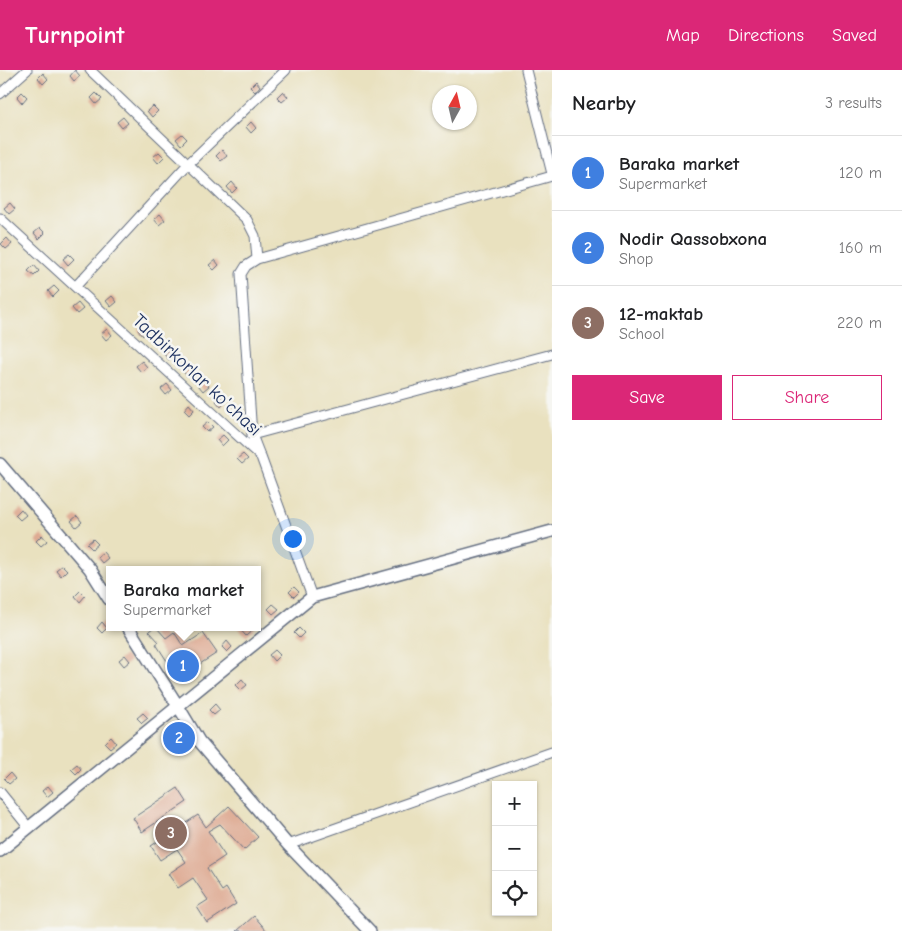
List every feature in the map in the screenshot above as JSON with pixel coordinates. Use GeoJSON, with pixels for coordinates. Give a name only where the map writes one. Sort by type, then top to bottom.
{"type":"FeatureCollection","features":[{"type":"Feature","properties":{"kind":"main road"},"geometry":{"type":"LineString","coordinates":[[0,464],[90,569],[106,594]]}},
{"type":"Feature","properties":{"kind":"main road"},"geometry":{"type":"LineString","coordinates":[[0,851],[312,597],[552,531]]}},
{"type":"Feature","properties":{"kind":"main road"},"geometry":{"type":"LineString","coordinates":[[131,631],[199,741],[288,845],[370,931]]}},
{"type":"Feature","properties":{"kind":"street"},"geometry":{"type":"LineString","coordinates":[[0,94],[27,70]]}},
{"type":"Feature","properties":{"kind":"street"},"geometry":{"type":"LineString","coordinates":[[90,70],[247,220],[255,236],[257,259]]}},
{"type":"Feature","properties":{"kind":"street"},"geometry":{"type":"LineString","coordinates":[[76,286],[188,164],[286,70]]}},
{"type":"Feature","properties":{"kind":"street"},"geometry":{"type":"LineString","coordinates":[[262,457],[252,435],[241,274],[246,266],[257,259],[552,175],[526,70]]}},
{"type":"Feature","properties":{"kind":"street","name":"Tadbirkorlar ko'chasi"},"geometry":{"type":"LineString","coordinates":[[0,218],[262,457],[312,597]]}},
{"type":"Feature","properties":{"kind":"street"},"geometry":{"type":"LineString","coordinates":[[252,435],[552,354]]}},
{"type":"Feature","properties":{"kind":"street"},"geometry":{"type":"LineString","coordinates":[[288,845],[552,752]]}},
{"type":"Feature","properties":{"kind":"street"},"geometry":{"type":"LineString","coordinates":[[0,792],[29,828]]}},
{"type":"Feature","properties":{"kind":"building"},"geometry":{"type":"Polygon","coordinates":[[[75,70],[80,76],[74,81],[70,76],[75,70]]]}},
{"type":"Feature","properties":{"kind":"building"},"geometry":{"type":"Polygon","coordinates":[[[43,73],[48,79],[43,84],[38,78],[43,73]]]}},
{"type":"Feature","properties":{"kind":"building"},"geometry":{"type":"Polygon","coordinates":[[[256,81],[260,86],[255,92],[250,87],[256,81]]]}},
{"type":"Feature","properties":{"kind":"building"},"geometry":{"type":"Polygon","coordinates":[[[283,91],[288,97],[282,102],[277,97],[283,91]]]}},
{"type":"Feature","properties":{"kind":"building"},"geometry":{"type":"Polygon","coordinates":[[[22,92],[27,97],[22,103],[17,97],[22,92]]]}},
{"type":"Feature","properties":{"kind":"building"},"geometry":{"type":"Polygon","coordinates":[[[96,93],[102,99],[96,104],[91,98],[96,93]]]}},
{"type":"Feature","properties":{"kind":"building"},"geometry":{"type":"Polygon","coordinates":[[[153,106],[158,111],[152,117],[147,111],[153,106]]]}},
{"type":"Feature","properties":{"kind":"building"},"geometry":{"type":"Polygon","coordinates":[[[123,117],[128,123],[122,128],[117,122],[123,117]]]}},
{"type":"Feature","properties":{"kind":"building"},"geometry":{"type":"Polygon","coordinates":[[[251,122],[256,128],[251,133],[246,127],[251,122]]]}},
{"type":"Feature","properties":{"kind":"building"},"geometry":{"type":"Polygon","coordinates":[[[182,134],[187,139],[181,145],[176,139],[182,134]]]}},
{"type":"Feature","properties":{"kind":"building"},"geometry":{"type":"Polygon","coordinates":[[[222,150],[227,156],[221,161],[216,156],[222,150]]]}},
{"type":"Feature","properties":{"kind":"building"},"geometry":{"type":"Polygon","coordinates":[[[159,152],[164,157],[158,163],[153,157],[159,152]]]}},
{"type":"Feature","properties":{"kind":"building"},"geometry":{"type":"Polygon","coordinates":[[[232,182],[237,188],[232,193],[227,187],[232,182]]]}},
{"type":"Feature","properties":{"kind":"building"},"geometry":{"type":"Polygon","coordinates":[[[10,203],[15,209],[9,214],[4,208],[10,203]]]}},
{"type":"Feature","properties":{"kind":"building"},"geometry":{"type":"Polygon","coordinates":[[[160,214],[165,220],[159,225],[154,219],[160,214]]]}},
{"type":"Feature","properties":{"kind":"building"},"geometry":{"type":"Polygon","coordinates":[[[40,228],[45,233],[39,239],[34,233],[40,228]]]}},
{"type":"Feature","properties":{"kind":"building"},"geometry":{"type":"Polygon","coordinates":[[[7,238],[12,244],[6,249],[1,244],[7,238]]]}},
{"type":"Feature","properties":{"kind":"building"},"geometry":{"type":"Polygon","coordinates":[[[69,254],[74,259],[68,265],[63,259],[69,254]]]}},
{"type":"Feature","properties":{"kind":"building"},"geometry":{"type":"Polygon","coordinates":[[[215,260],[219,265],[214,270],[209,265],[215,260]]]}},
{"type":"Feature","properties":{"kind":"building"},"geometry":{"type":"Polygon","coordinates":[[[34,265],[39,271],[34,276],[28,271],[34,265]]]}},
{"type":"Feature","properties":{"kind":"building"},"geometry":{"type":"Polygon","coordinates":[[[54,286],[59,291],[53,297],[48,291],[54,286]]]}},
{"type":"Feature","properties":{"kind":"building"},"geometry":{"type":"Polygon","coordinates":[[[112,296],[117,302],[111,307],[106,301],[112,296]]]}},
{"type":"Feature","properties":{"kind":"building"},"geometry":{"type":"Polygon","coordinates":[[[78,303],[83,309],[77,314],[72,308],[78,303]]]}},
{"type":"Feature","properties":{"kind":"building"},"geometry":{"type":"Polygon","coordinates":[[[143,325],[148,330],[143,336],[138,330],[143,325]]]}},
{"type":"Feature","properties":{"kind":"building"},"geometry":{"type":"Polygon","coordinates":[[[107,329],[112,335],[106,340],[101,334],[107,329]]]}},
{"type":"Feature","properties":{"kind":"building"},"geometry":{"type":"Polygon","coordinates":[[[170,349],[175,354],[169,360],[164,354],[170,349]]]}},
{"type":"Feature","properties":{"kind":"building"},"geometry":{"type":"Polygon","coordinates":[[[142,361],[147,367],[141,372],[136,366],[142,361]]]}},
{"type":"Feature","properties":{"kind":"building"},"geometry":{"type":"Polygon","coordinates":[[[188,365],[192,371],[187,376],[182,370],[188,365]]]}},
{"type":"Feature","properties":{"kind":"building"},"geometry":{"type":"Polygon","coordinates":[[[204,380],[209,386],[203,391],[198,385],[204,380]]]}},
{"type":"Feature","properties":{"kind":"building"},"geometry":{"type":"Polygon","coordinates":[[[167,384],[172,390],[166,395],[161,389],[167,384]]]}},
{"type":"Feature","properties":{"kind":"building"},"geometry":{"type":"Polygon","coordinates":[[[221,396],[226,401],[221,407],[216,401],[221,396]]]}},
{"type":"Feature","properties":{"kind":"building"},"geometry":{"type":"Polygon","coordinates":[[[189,404],[194,410],[189,415],[184,410],[189,404]]]}},
{"type":"Feature","properties":{"kind":"building"},"geometry":{"type":"Polygon","coordinates":[[[208,422],[213,427],[207,432],[202,427],[208,422]]]}},
{"type":"Feature","properties":{"kind":"building"},"geometry":{"type":"Polygon","coordinates":[[[223,435],[228,440],[222,446],[217,440],[223,435]]]}},
{"type":"Feature","properties":{"kind":"building"},"geometry":{"type":"Polygon","coordinates":[[[243,454],[248,459],[242,464],[237,459],[243,454]]]}},
{"type":"Feature","properties":{"kind":"building"},"geometry":{"type":"Polygon","coordinates":[[[21,509],[26,515],[20,520],[15,515],[21,509]]]}},
{"type":"Feature","properties":{"kind":"building"},"geometry":{"type":"Polygon","coordinates":[[[77,516],[82,522],[76,527],[71,521],[77,516]]]}},
{"type":"Feature","properties":{"kind":"building"},"geometry":{"type":"Polygon","coordinates":[[[42,535],[47,541],[41,546],[36,541],[42,535]]]}},
{"type":"Feature","properties":{"kind":"building"},"geometry":{"type":"Polygon","coordinates":[[[93,539],[98,544],[92,549],[87,544],[93,539]]]}},
{"type":"Feature","properties":{"kind":"building"},"geometry":{"type":"Polygon","coordinates":[[[103,552],[108,558],[102,563],[97,557],[103,552]]]}},
{"type":"Feature","properties":{"kind":"building"},"geometry":{"type":"Polygon","coordinates":[[[62,565],[67,570],[61,576],[56,570],[62,565]]]}},
{"type":"Feature","properties":{"kind":"building"},"geometry":{"type":"Polygon","coordinates":[[[294,587],[299,592],[294,597],[289,592],[294,587]]]}},
{"type":"Feature","properties":{"kind":"building"},"geometry":{"type":"Polygon","coordinates":[[[80,591],[85,596],[80,602],[75,596],[80,591]]]}},
{"type":"Feature","properties":{"kind":"building"},"geometry":{"type":"Polygon","coordinates":[[[273,604],[279,609],[273,614],[268,609],[273,604]]]}},
{"type":"Feature","properties":{"kind":"building"},"geometry":{"type":"Polygon","coordinates":[[[102,622],[106,627],[102,633],[97,628],[102,622]]]}},
{"type":"Feature","properties":{"kind":"building"},"geometry":{"type":"Polygon","coordinates":[[[299,628],[304,633],[299,638],[294,633],[299,628]]]}},
{"type":"Feature","properties":{"kind":"building"},"geometry":{"type":"Polygon","coordinates":[[[149,631],[160,631],[166,638],[174,632],[183,646],[203,633],[217,653],[178,678],[156,644],[159,642],[149,631]]]}},
{"type":"Feature","properties":{"kind":"building"},"geometry":{"type":"Polygon","coordinates":[[[242,631],[252,631],[246,636],[242,631]]]}},
{"type":"Feature","properties":{"kind":"building"},"geometry":{"type":"Polygon","coordinates":[[[227,641],[232,647],[227,652],[222,647],[227,641]]]}},
{"type":"Feature","properties":{"kind":"building"},"geometry":{"type":"Polygon","coordinates":[[[275,650],[280,655],[274,661],[269,655],[275,650]]]}},
{"type":"Feature","properties":{"kind":"building"},"geometry":{"type":"Polygon","coordinates":[[[125,655],[130,661],[124,666],[119,660],[125,655]]]}},
{"type":"Feature","properties":{"kind":"building"},"geometry":{"type":"Polygon","coordinates":[[[242,679],[247,685],[241,690],[236,685],[242,679]]]}},
{"type":"Feature","properties":{"kind":"building"},"geometry":{"type":"Polygon","coordinates":[[[215,704],[220,710],[214,715],[209,710],[215,704]]]}},
{"type":"Feature","properties":{"kind":"building"},"geometry":{"type":"Polygon","coordinates":[[[143,713],[148,718],[142,723],[137,718],[143,713]]]}},
{"type":"Feature","properties":{"kind":"building"},"geometry":{"type":"Polygon","coordinates":[[[111,737],[116,743],[110,748],[105,743],[111,737]]]}},
{"type":"Feature","properties":{"kind":"building"},"geometry":{"type":"Polygon","coordinates":[[[77,764],[81,769],[76,774],[71,769],[77,764]]]}},
{"type":"Feature","properties":{"kind":"building"},"geometry":{"type":"Polygon","coordinates":[[[10,773],[15,779],[9,784],[4,779],[10,773]]]}},
{"type":"Feature","properties":{"kind":"building"},"geometry":{"type":"Polygon","coordinates":[[[48,786],[53,792],[47,797],[42,791],[48,786]]]}},
{"type":"Feature","properties":{"kind":"building"},"geometry":{"type":"Polygon","coordinates":[[[178,788],[187,802],[142,832],[133,818],[178,788]]]}},
{"type":"Feature","properties":{"kind":"building"},"geometry":{"type":"Polygon","coordinates":[[[229,806],[258,837],[244,850],[220,824],[208,831],[225,856],[207,868],[222,891],[226,888],[236,904],[207,923],[197,907],[208,900],[193,878],[178,888],[168,874],[186,862],[177,849],[160,860],[151,846],[198,815],[206,827],[229,806]]]}},
{"type":"Feature","properties":{"kind":"building"},"geometry":{"type":"Polygon","coordinates":[[[254,916],[267,931],[237,931],[254,916]]]}},
{"type":"Feature","properties":{"kind":"place","name":"Baraka market"},"geometry":{"type":"Point","coordinates":[183,666]}},
{"type":"Feature","properties":{"kind":"place","name":"Nodir Qassobxona"},"geometry":{"type":"Point","coordinates":[179,738]}},
{"type":"Feature","properties":{"kind":"place","name":"12-maktab"},"geometry":{"type":"Point","coordinates":[171,833]}}]}
